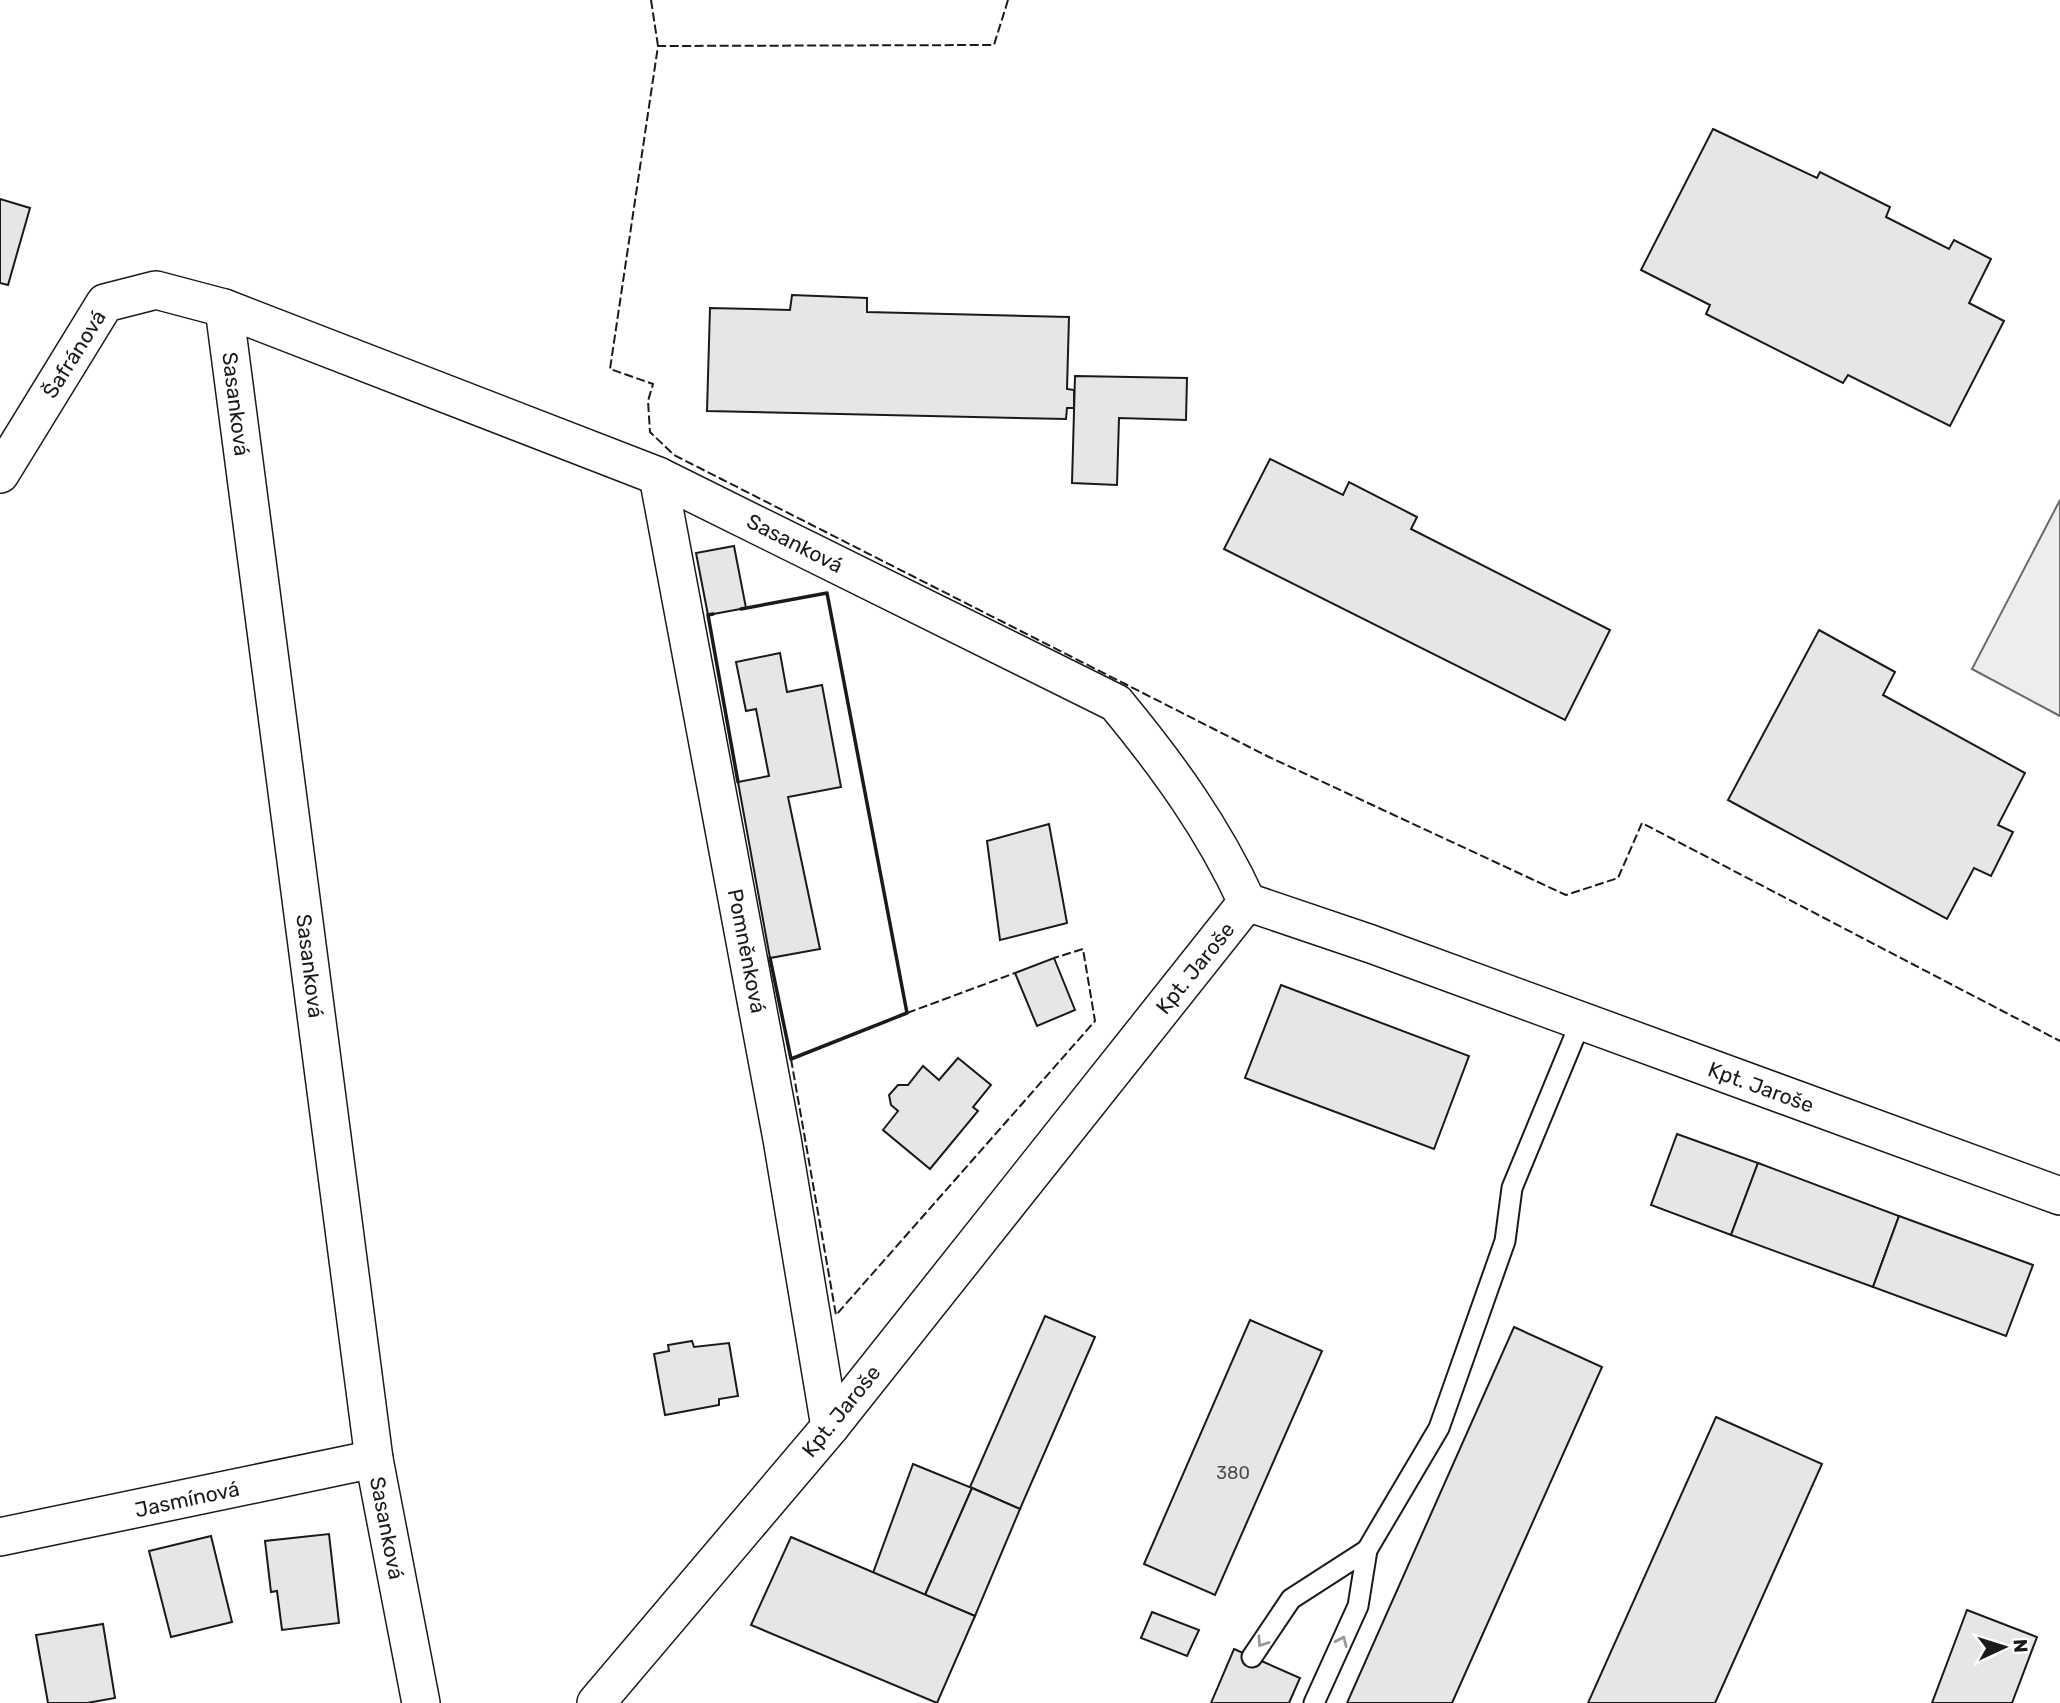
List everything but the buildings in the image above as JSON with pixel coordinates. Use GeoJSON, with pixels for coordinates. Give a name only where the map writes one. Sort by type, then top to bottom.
{"type":"FeatureCollection","features":[{"type":"Feature","properties":{"kind":"street","name":"Šafránová"},"geometry":{"type":"LineString","coordinates":[[0,474],[105,303],[156,290],[224,308]]}},
{"type":"Feature","properties":{"kind":"street","name":"Sasanková"},"geometry":{"type":"LineString","coordinates":[[421,1703],[374,1459],[224,308],[658,476],[1116,703],[1182,787],[1224,852],[1247,902]]}},
{"type":"Feature","properties":{"kind":"street","name":"Pomněnková"},"geometry":{"type":"LineString","coordinates":[[658,476],[782,1139],[830,1427]]}},
{"type":"Feature","properties":{"kind":"street","name":"Kpt. Jaroše"},"geometry":{"type":"LineString","coordinates":[[596,1703],[830,1427],[1247,902],[1371,944],[2060,1196]]}},
{"type":"Feature","properties":{"kind":"street","name":"Jasmínová"},"geometry":{"type":"LineString","coordinates":[[0,1537],[374,1459]]}},
{"type":"Feature","properties":{"kind":"lane"},"geometry":{"type":"LineString","coordinates":[[1314,1703],[1357,1606],[1367,1550],[1439,1429],[1505,1241],[1512,1188],[1581,1021]]}},
{"type":"Feature","properties":{"kind":"lane"},"geometry":{"type":"LineString","coordinates":[[1252,1657],[1291,1599],[1367,1550]]}},
{"type":"Feature","properties":{"kind":"shaded area"},"geometry":{"type":"Polygon","coordinates":[[[2060,500],[2060,716],[1972,669],[2060,500]]]}},
{"type":"Feature","properties":{"kind":"fence"},"geometry":{"type":"LineString","coordinates":[[651,0],[658,46]]}},
{"type":"Feature","properties":{"kind":"fence"},"geometry":{"type":"LineString","coordinates":[[1008,0],[994,45],[658,46],[610,369],[653,384],[648,401],[650,432],[674,455],[1267,756],[1566,895],[1618,878],[1642,823],[2060,1041]]}},
{"type":"Feature","properties":{"kind":"fence"},"geometry":{"type":"LineString","coordinates":[[791,1059],[836,1315],[1095,1021],[1083,949],[1054,958]]}},
{"type":"Feature","properties":{"kind":"fence"},"geometry":{"type":"LineString","coordinates":[[907,1013],[1015,973]]}},
{"type":"Feature","properties":{"kind":"wall"},"geometry":{"type":"LineString","coordinates":[[741,609],[827,593],[907,1013],[791,1059],[770,958]]}},
{"type":"Feature","properties":{"kind":"wall"},"geometry":{"type":"LineString","coordinates":[[713,614],[708,615],[738,782]]}}]}
